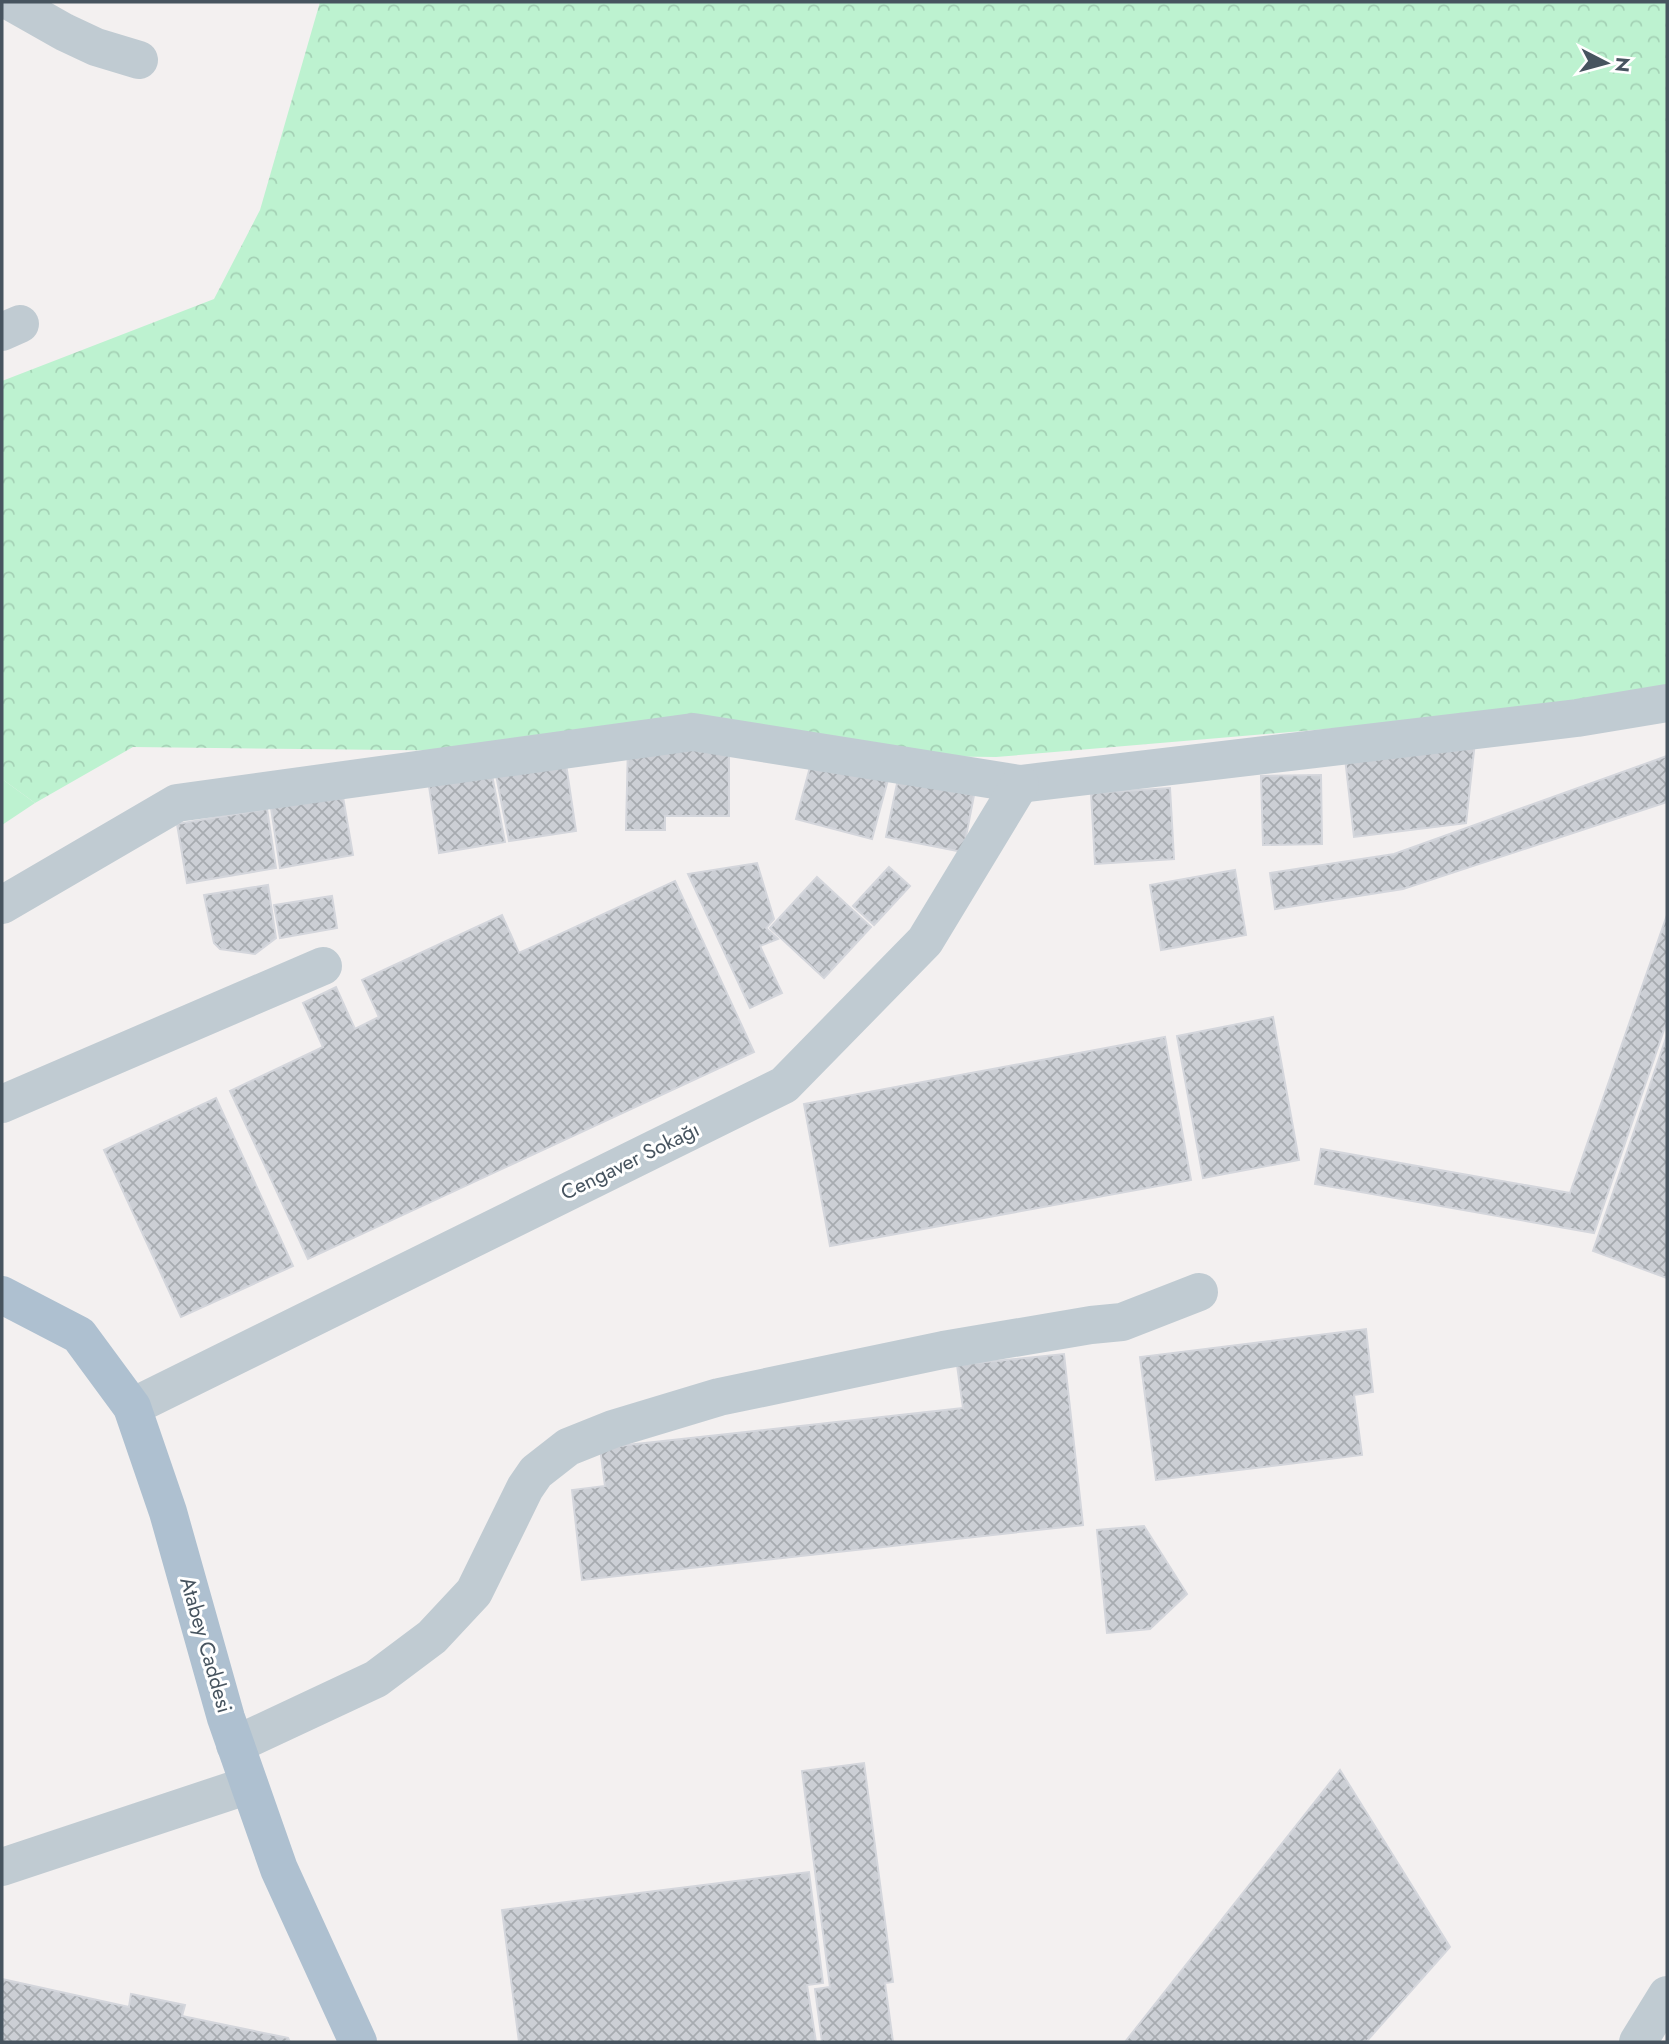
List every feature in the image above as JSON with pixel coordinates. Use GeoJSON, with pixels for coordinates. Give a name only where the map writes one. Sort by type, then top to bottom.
{"type":"FeatureCollection","features":[{"type":"Feature","properties":{"kind":"main road","name":"Atabey Caddesi"},"geometry":{"type":"LineString","coordinates":[[2,1295],[79,1335],[132,1408],[168,1512],[249,1785],[279,1869],[358,2042]]}},
{"type":"Feature","properties":{"kind":"street"},"geometry":{"type":"LineString","coordinates":[[11,2],[96,47],[139,60]]}},
{"type":"Feature","properties":{"kind":"street"},"geometry":{"type":"LineString","coordinates":[[2,905],[177,803],[693,732],[1020,784],[1550,721],[1667,703]]}},
{"type":"Feature","properties":{"kind":"street","name":"Cengaver Sokağı"},"geometry":{"type":"LineString","coordinates":[[132,1408],[784,1085],[925,941],[1020,784]]}},
{"type":"Feature","properties":{"kind":"street"},"geometry":{"type":"LineString","coordinates":[[2,1104],[323,966]]}},
{"type":"Feature","properties":{"kind":"street"},"geometry":{"type":"LineString","coordinates":[[235,1745],[376,1679],[432,1637],[474,1592],[525,1488],[536,1472],[568,1447],[613,1429],[719,1398],[943,1350],[1122,1322],[1199,1292]]}},
{"type":"Feature","properties":{"kind":"street"},"geometry":{"type":"LineString","coordinates":[[2,1867],[249,1785]]}},
{"type":"Feature","properties":{"kind":"street"},"geometry":{"type":"LineString","coordinates":[[1638,2042],[1667,1995]]}},
{"type":"Feature","properties":{"kind":"green space"},"geometry":{"type":"Polygon","coordinates":[[[320,2],[1667,2],[1667,700],[996,757],[133,747],[35,803],[2,779],[2,381],[214,299],[260,210],[320,2]]]}},
{"type":"Feature","properties":{"kind":"green space"},"geometry":{"type":"Polygon","coordinates":[[[2,779],[35,803],[2,825],[2,779]]]}},
{"type":"Feature","properties":{"kind":"building"},"geometry":{"type":"Polygon","coordinates":[[[1475,742],[1466,823],[1354,837],[1345,758],[1475,742]]]}},
{"type":"Feature","properties":{"kind":"building"},"geometry":{"type":"Polygon","coordinates":[[[628,744],[729,745],[729,816],[665,816],[665,830],[626,830],[628,744]]]}},
{"type":"Feature","properties":{"kind":"building"},"geometry":{"type":"Polygon","coordinates":[[[813,756],[889,776],[872,839],[796,819],[813,756]]]}},
{"type":"Feature","properties":{"kind":"building"},"geometry":{"type":"Polygon","coordinates":[[[1667,756],[1667,802],[1403,889],[1275,909],[1270,873],[1394,854],[1667,756]]]}},
{"type":"Feature","properties":{"kind":"building"},"geometry":{"type":"Polygon","coordinates":[[[566,764],[576,831],[509,841],[496,775],[566,764]]]}},
{"type":"Feature","properties":{"kind":"building"},"geometry":{"type":"Polygon","coordinates":[[[899,774],[975,790],[963,852],[886,837],[899,774]]]}},
{"type":"Feature","properties":{"kind":"building"},"geometry":{"type":"Polygon","coordinates":[[[492,775],[505,842],[439,853],[429,786],[492,775]]]}},
{"type":"Feature","properties":{"kind":"building"},"geometry":{"type":"Polygon","coordinates":[[[1321,775],[1322,844],[1263,845],[1261,776],[1321,775]]]}},
{"type":"Feature","properties":{"kind":"building"},"geometry":{"type":"Polygon","coordinates":[[[1170,788],[1174,859],[1095,864],[1091,793],[1170,788]]]}},
{"type":"Feature","properties":{"kind":"building"},"geometry":{"type":"Polygon","coordinates":[[[343,797],[353,855],[280,868],[271,808],[343,797]]]}},
{"type":"Feature","properties":{"kind":"building"},"geometry":{"type":"Polygon","coordinates":[[[267,809],[276,868],[187,883],[177,824],[267,809]]]}},
{"type":"Feature","properties":{"kind":"building"},"geometry":{"type":"Polygon","coordinates":[[[757,863],[774,919],[766,928],[778,939],[760,946],[782,993],[750,1008],[688,874],[757,863]]]}},
{"type":"Feature","properties":{"kind":"building"},"geometry":{"type":"Polygon","coordinates":[[[889,867],[910,886],[874,925],[853,906],[889,867]]]}},
{"type":"Feature","properties":{"kind":"building"},"geometry":{"type":"Polygon","coordinates":[[[1235,870],[1246,935],[1161,950],[1150,885],[1235,870]]]}},
{"type":"Feature","properties":{"kind":"building"},"geometry":{"type":"Polygon","coordinates":[[[817,877],[871,927],[824,978],[770,928],[817,877]]]}},
{"type":"Feature","properties":{"kind":"building"},"geometry":{"type":"Polygon","coordinates":[[[675,881],[754,1052],[308,1259],[230,1091],[323,1047],[303,1003],[336,987],[355,1029],[379,1017],[362,980],[502,915],[519,953],[675,881]]]}},
{"type":"Feature","properties":{"kind":"building"},"geometry":{"type":"Polygon","coordinates":[[[268,885],[276,938],[255,954],[220,949],[214,943],[204,895],[268,885]]]}},
{"type":"Feature","properties":{"kind":"building"},"geometry":{"type":"Polygon","coordinates":[[[332,896],[337,928],[280,938],[274,905],[332,896]]]}},
{"type":"Feature","properties":{"kind":"building"},"geometry":{"type":"Polygon","coordinates":[[[1667,915],[1667,1021],[1594,1233],[1315,1184],[1321,1149],[1570,1193],[1667,915]]]}},
{"type":"Feature","properties":{"kind":"building"},"geometry":{"type":"Polygon","coordinates":[[[1273,1017],[1299,1160],[1203,1178],[1177,1036],[1273,1017]]]}},
{"type":"Feature","properties":{"kind":"building"},"geometry":{"type":"Polygon","coordinates":[[[1667,1035],[1667,1278],[1593,1251],[1667,1035]]]}},
{"type":"Feature","properties":{"kind":"building"},"geometry":{"type":"Polygon","coordinates":[[[1165,1037],[1191,1180],[830,1246],[804,1104],[1165,1037]]]}},
{"type":"Feature","properties":{"kind":"building"},"geometry":{"type":"Polygon","coordinates":[[[216,1098],[293,1266],[181,1317],[104,1150],[216,1098]]]}},
{"type":"Feature","properties":{"kind":"building"},"geometry":{"type":"Polygon","coordinates":[[[1366,1329],[1373,1392],[1354,1395],[1362,1455],[1156,1480],[1140,1357],[1366,1329]]]}},
{"type":"Feature","properties":{"kind":"building"},"geometry":{"type":"Polygon","coordinates":[[[1064,1354],[1083,1525],[582,1580],[572,1490],[605,1486],[600,1448],[963,1408],[957,1365],[1064,1354]]]}},
{"type":"Feature","properties":{"kind":"building"},"geometry":{"type":"Polygon","coordinates":[[[1144,1526],[1187,1594],[1150,1629],[1107,1633],[1097,1530],[1144,1526]]]}},
{"type":"Feature","properties":{"kind":"building"},"geometry":{"type":"Polygon","coordinates":[[[864,1763],[893,1982],[885,1983],[893,2042],[822,2042],[815,1989],[830,1987],[802,1771],[864,1763]]]}},
{"type":"Feature","properties":{"kind":"building"},"geometry":{"type":"Polygon","coordinates":[[[1340,1770],[1450,1947],[1366,2042],[1125,2042],[1340,1770]]]}},
{"type":"Feature","properties":{"kind":"building"},"geometry":{"type":"Polygon","coordinates":[[[809,1872],[823,1983],[807,1985],[816,2042],[519,2042],[502,1910],[809,1872]]]}},
{"type":"Feature","properties":{"kind":"building"},"geometry":{"type":"Polygon","coordinates":[[[2,1979],[129,2007],[131,1994],[185,2005],[182,2016],[288,2038],[290,2042],[2,2042],[2,1979]]]}}]}
